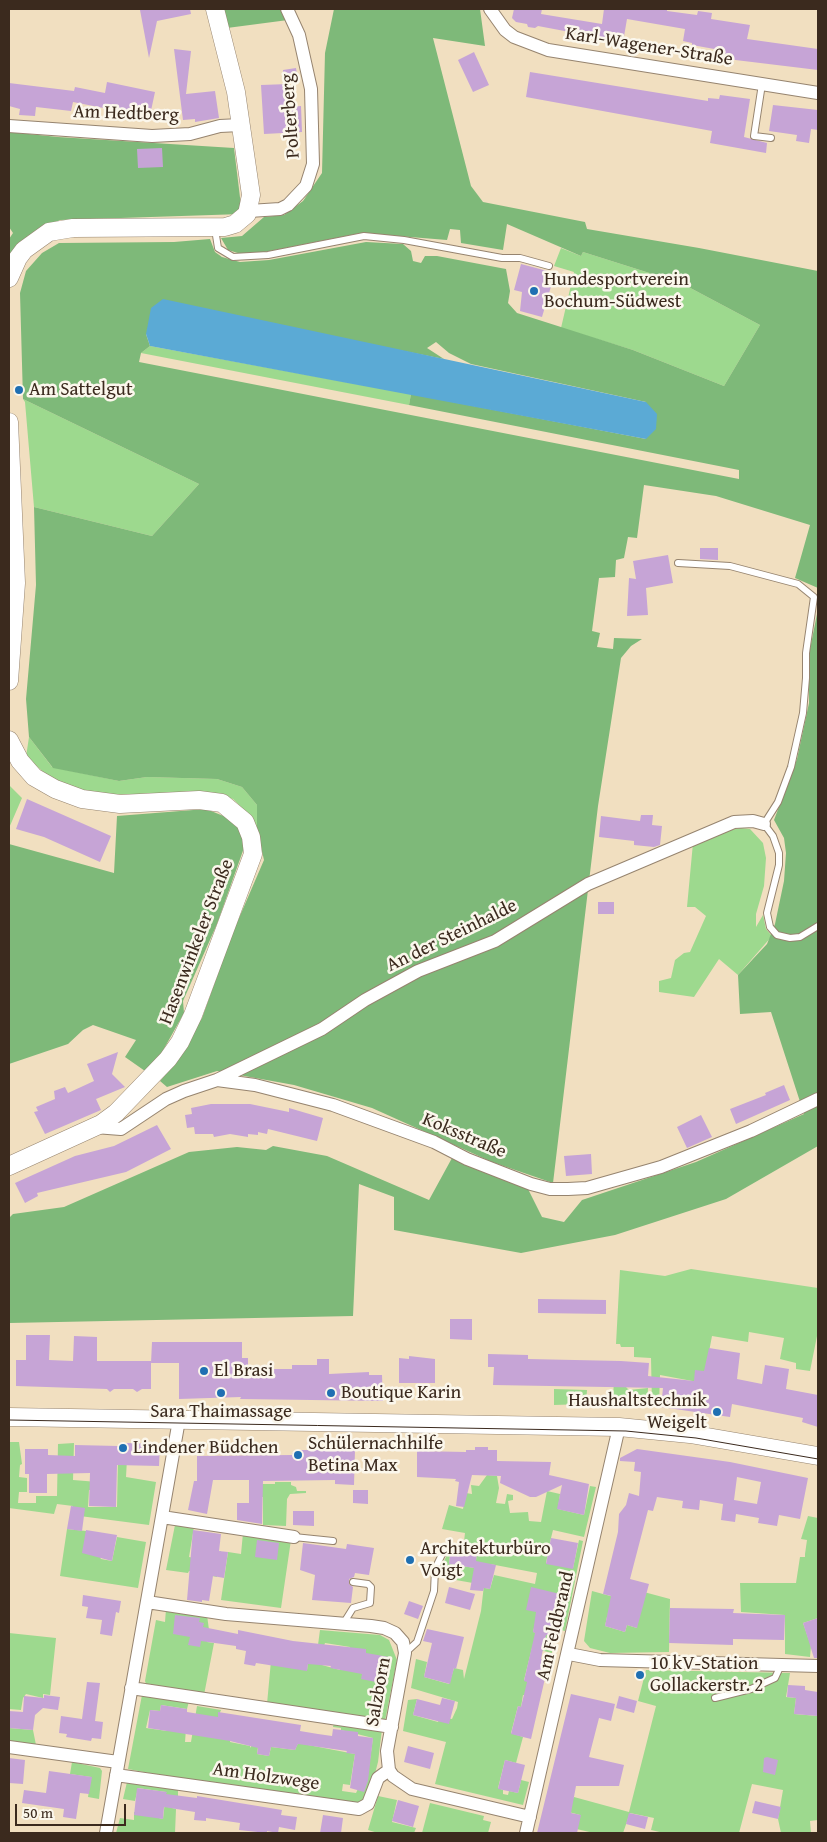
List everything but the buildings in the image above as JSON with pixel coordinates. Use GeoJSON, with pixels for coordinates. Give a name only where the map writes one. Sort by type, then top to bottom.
{"type":"FeatureCollection","features":[{"type":"Feature","properties":{"kind":"street"},"geometry":{"type":"LineString","coordinates":[[9,278],[18,258],[27,248],[45,234],[58,230],[73,228],[214,227],[234,224],[249,210],[251,195],[234,85],[215,9]]}},
{"type":"Feature","properties":{"kind":"street","name":"Polterberg"},"geometry":{"type":"LineString","coordinates":[[249,210],[280,209],[288,205],[306,186],[312,174],[311,89],[299,35],[287,9]]}},
{"type":"Feature","properties":{"kind":"street","name":"Karl-Wagener-Straße"},"geometry":{"type":"LineString","coordinates":[[490,9],[505,30],[514,37],[527,44],[548,50],[818,93]]}},
{"type":"Feature","properties":{"kind":"street","name":"Am Hedtberg"},"geometry":{"type":"LineString","coordinates":[[9,126],[152,136],[190,134],[220,126],[240,125]]}},
{"type":"Feature","properties":{"kind":"street"},"geometry":{"type":"LineString","coordinates":[[9,422],[16,583],[9,681]]}},
{"type":"Feature","properties":{"kind":"street","name":"Hasenwinkeler Straße"},"geometry":{"type":"LineString","coordinates":[[9,740],[15,754],[31,775],[43,783],[71,795],[91,801],[120,804],[185,800],[214,801],[240,816],[251,837],[251,862],[183,1036],[168,1059],[116,1113],[95,1127],[9,1166]]}},
{"type":"Feature","properties":{"kind":"street","name":"An der Steinhalde"},"geometry":{"type":"LineString","coordinates":[[217,1080],[322,1029],[365,1000],[418,971],[495,941],[588,884],[734,822],[753,821],[764,824]]}},
{"type":"Feature","properties":{"kind":"street","name":"Koksstraße"},"geometry":{"type":"LineString","coordinates":[[95,1127],[121,1129],[166,1099],[184,1090],[217,1080],[283,1092],[333,1105],[418,1136],[468,1159],[531,1184],[568,1189],[587,1188],[661,1167],[750,1131],[818,1099]]}},
{"type":"Feature","properties":{"kind":"street"},"geometry":{"type":"LineString","coordinates":[[9,1417],[619,1427],[690,1434],[818,1456]]}},
{"type":"Feature","properties":{"kind":"street"},"geometry":{"type":"LineString","coordinates":[[106,1833],[179,1420]]}},
{"type":"Feature","properties":{"kind":"street","name":"Am Feldbrand"},"geometry":{"type":"LineString","coordinates":[[526,1833],[569,1654],[619,1427]]}},
{"type":"Feature","properties":{"kind":"street"},"geometry":{"type":"LineString","coordinates":[[162,1517],[294,1537]]}},
{"type":"Feature","properties":{"kind":"street","name":"Salzborn"},"geometry":{"type":"LineString","coordinates":[[147,1602],[226,1614],[388,1629],[400,1638],[405,1653],[387,1751],[389,1770]]}},
{"type":"Feature","properties":{"kind":"street"},"geometry":{"type":"LineString","coordinates":[[569,1654],[600,1660],[818,1666]]}},
{"type":"Feature","properties":{"kind":"street"},"geometry":{"type":"LineString","coordinates":[[131,1688],[392,1727]]}},
{"type":"Feature","properties":{"kind":"street"},"geometry":{"type":"LineString","coordinates":[[9,1747],[118,1762]]}},
{"type":"Feature","properties":{"kind":"street"},"geometry":{"type":"LineString","coordinates":[[389,1770],[397,1780],[412,1789],[530,1817]]}},
{"type":"Feature","properties":{"kind":"street","name":"Am Holzwege"},"geometry":{"type":"LineString","coordinates":[[116,1775],[359,1810],[368,1804],[378,1778],[389,1770]]}},
{"type":"Feature","properties":{"kind":"lane"},"geometry":{"type":"LineString","coordinates":[[762,84],[754,136],[771,138]]}},
{"type":"Feature","properties":{"kind":"lane"},"geometry":{"type":"LineString","coordinates":[[214,227],[218,248],[233,257],[268,255],[364,236],[404,240],[502,258],[520,258],[549,266]]}},
{"type":"Feature","properties":{"kind":"lane"},"geometry":{"type":"LineString","coordinates":[[678,563],[730,566],[798,584],[814,597],[806,653],[803,713],[784,789],[764,824],[773,836],[779,853],[779,865],[767,913],[770,927],[777,935],[790,938],[800,937],[818,926]]}},
{"type":"Feature","properties":{"kind":"lane"},"geometry":{"type":"LineString","coordinates":[[294,1537],[333,1541]]}},
{"type":"Feature","properties":{"kind":"lane"},"geometry":{"type":"LineString","coordinates":[[405,1653],[417,1642],[434,1591],[435,1569],[445,1548]]}},
{"type":"Feature","properties":{"kind":"lane"},"geometry":{"type":"LineString","coordinates":[[343,1624],[353,1608],[370,1603],[371,1587],[368,1584],[353,1582]]}},
{"type":"Feature","properties":{"kind":"lane"},"geometry":{"type":"LineString","coordinates":[[715,1698],[751,1689],[775,1678],[781,1664]]}},
{"type":"Feature","properties":{"kind":"green space"},"geometry":{"type":"Polygon","coordinates":[[[221,9],[282,9],[288,20],[227,28],[221,9]]]}},
{"type":"Feature","properties":{"kind":"green space"},"geometry":{"type":"Polygon","coordinates":[[[334,9],[480,9],[485,46],[433,38],[471,186],[483,202],[585,222],[587,229],[818,271],[818,588],[795,578],[810,525],[716,496],[644,485],[637,538],[628,537],[624,558],[616,560],[615,577],[599,578],[592,631],[600,633],[597,647],[613,649],[614,638],[642,639],[631,646],[621,658],[598,806],[553,1183],[492,1162],[372,1108],[294,1085],[217,1071],[167,1087],[160,1081],[172,1067],[202,1018],[233,932],[264,860],[257,830],[257,805],[242,787],[217,779],[147,777],[119,781],[53,768],[29,737],[26,699],[36,585],[34,507],[152,536],[199,484],[23,399],[20,293],[26,271],[42,253],[59,243],[174,242],[210,239],[215,252],[222,257],[240,262],[269,260],[366,242],[403,244],[411,251],[413,261],[421,263],[425,256],[437,256],[506,269],[510,291],[508,303],[517,313],[633,350],[724,386],[760,325],[681,283],[583,252],[581,256],[507,224],[503,250],[461,243],[460,230],[450,229],[447,240],[361,233],[265,252],[241,254],[228,250],[221,238],[242,236],[264,217],[284,215],[303,201],[322,173],[325,53],[334,9]],[[146,334],[150,346],[141,353],[139,362],[739,479],[739,470],[409,405],[411,394],[646,439],[646,402],[471,364],[449,353],[436,342],[427,348],[444,359],[368,344],[146,334]]]}},
{"type":"Feature","properties":{"kind":"green space"},"geometry":{"type":"Polygon","coordinates":[[[9,132],[58,137],[234,148],[242,214],[60,220],[27,237],[9,256],[9,239],[13,233],[9,227],[9,132]]]}},
{"type":"Feature","properties":{"kind":"green space"},"geometry":{"type":"Polygon","coordinates":[[[561,248],[581,256],[583,252],[681,283],[760,325],[724,386],[633,350],[561,328],[574,272],[554,266],[561,248]]]}},
{"type":"Feature","properties":{"kind":"green space"},"geometry":{"type":"Polygon","coordinates":[[[150,346],[411,394],[409,405],[141,353],[150,346]]]}},
{"type":"Feature","properties":{"kind":"green space"},"geometry":{"type":"Polygon","coordinates":[[[23,399],[199,484],[152,536],[34,507],[25,402],[23,399]]]}},
{"type":"Feature","properties":{"kind":"green space"},"geometry":{"type":"Polygon","coordinates":[[[818,609],[818,1146],[726,1199],[615,1235],[521,1253],[394,1230],[394,1197],[359,1184],[353,1316],[9,1323],[9,1218],[13,1214],[64,1207],[189,1152],[237,1147],[266,1150],[273,1146],[327,1156],[429,1200],[452,1158],[528,1189],[542,1217],[564,1222],[582,1200],[696,1162],[804,1114],[771,1012],[740,1014],[738,975],[767,944],[775,924],[784,881],[786,853],[784,838],[774,820],[797,759],[809,703],[809,654],[818,609]]]}},
{"type":"Feature","properties":{"kind":"green space"},"geometry":{"type":"Polygon","coordinates":[[[29,737],[52,767],[119,781],[147,777],[217,779],[242,787],[257,805],[257,830],[249,815],[233,799],[208,792],[102,795],[69,786],[48,776],[26,757],[29,737]]]}},
{"type":"Feature","properties":{"kind":"green space"},"geometry":{"type":"Polygon","coordinates":[[[9,785],[22,798],[9,828],[9,785]]]}},
{"type":"Feature","properties":{"kind":"green space"},"geometry":{"type":"Polygon","coordinates":[[[206,809],[226,817],[240,830],[245,845],[217,924],[183,1001],[184,1013],[161,1054],[145,1071],[125,1057],[136,1040],[93,1025],[83,1030],[68,1044],[9,1064],[9,844],[114,873],[117,816],[206,809]]]}},
{"type":"Feature","properties":{"kind":"green space"},"geometry":{"type":"Polygon","coordinates":[[[741,828],[750,829],[763,843],[766,858],[764,886],[756,914],[756,927],[763,915],[766,929],[772,936],[738,975],[719,959],[694,997],[659,992],[659,981],[671,978],[675,960],[684,953],[690,952],[706,916],[695,907],[687,907],[693,843],[720,832],[741,828]]]}},
{"type":"Feature","properties":{"kind":"green space"},"geometry":{"type":"Polygon","coordinates":[[[691,1269],[818,1288],[818,1331],[810,1371],[796,1369],[796,1363],[780,1359],[784,1338],[749,1332],[748,1342],[712,1336],[703,1383],[660,1375],[659,1405],[652,1405],[651,1358],[634,1357],[634,1347],[621,1347],[620,1344],[616,1344],[620,1270],[665,1276],[691,1269]]]}},
{"type":"Feature","properties":{"kind":"green space"},"geometry":{"type":"Polygon","coordinates":[[[614,1375],[629,1390],[648,1388],[647,1405],[613,1404],[614,1375]]]}},
{"type":"Feature","properties":{"kind":"green space"},"geometry":{"type":"Polygon","coordinates":[[[554,1389],[587,1390],[586,1404],[554,1405],[554,1389]]]}},
{"type":"Feature","properties":{"kind":"green space"},"geometry":{"type":"Polygon","coordinates":[[[9,1442],[19,1442],[22,1464],[20,1465],[19,1477],[27,1478],[27,1492],[19,1492],[18,1503],[36,1503],[36,1496],[57,1496],[58,1444],[74,1443],[73,1480],[98,1482],[98,1490],[89,1490],[88,1507],[117,1507],[118,1459],[127,1459],[126,1477],[156,1482],[149,1525],[72,1515],[73,1506],[57,1504],[54,1514],[9,1508],[9,1442]]]}},
{"type":"Feature","properties":{"kind":"green space"},"geometry":{"type":"Polygon","coordinates":[[[487,1475],[497,1476],[499,1488],[496,1503],[505,1504],[507,1494],[513,1495],[513,1500],[508,1501],[510,1513],[528,1512],[529,1521],[541,1522],[547,1491],[560,1494],[558,1509],[584,1515],[590,1486],[596,1487],[584,1537],[553,1530],[551,1538],[546,1563],[573,1568],[579,1540],[583,1541],[565,1631],[535,1624],[533,1632],[553,1636],[552,1653],[532,1648],[524,1680],[535,1683],[532,1696],[523,1695],[521,1707],[518,1706],[511,1733],[523,1737],[516,1763],[505,1760],[498,1788],[503,1790],[503,1794],[508,1795],[509,1791],[518,1793],[521,1780],[529,1782],[523,1805],[435,1784],[446,1742],[403,1731],[408,1700],[417,1699],[413,1715],[438,1722],[440,1717],[452,1719],[457,1708],[458,1702],[411,1688],[416,1659],[427,1662],[424,1677],[449,1684],[454,1668],[463,1670],[464,1679],[481,1611],[484,1585],[439,1577],[441,1567],[447,1555],[450,1555],[449,1564],[475,1568],[477,1552],[463,1550],[465,1533],[442,1529],[449,1505],[463,1509],[466,1493],[472,1494],[471,1485],[479,1486],[487,1475]],[[490,1564],[485,1588],[490,1589],[494,1575],[535,1584],[537,1573],[490,1564]]]}},
{"type":"Feature","properties":{"kind":"green space"},"geometry":{"type":"Polygon","coordinates":[[[275,1482],[291,1482],[291,1485],[296,1487],[297,1491],[306,1491],[306,1493],[290,1494],[287,1499],[286,1526],[263,1525],[263,1497],[250,1496],[250,1484],[275,1484],[275,1482]]]}},
{"type":"Feature","properties":{"kind":"green space"},"geometry":{"type":"Polygon","coordinates":[[[808,1516],[818,1518],[818,1618],[803,1623],[811,1646],[810,1657],[785,1654],[785,1615],[741,1612],[740,1583],[796,1583],[800,1557],[805,1557],[807,1540],[801,1539],[808,1516]]]}},
{"type":"Feature","properties":{"kind":"green space"},"geometry":{"type":"Polygon","coordinates":[[[175,1525],[194,1527],[189,1557],[201,1559],[221,1551],[217,1577],[189,1571],[188,1573],[166,1570],[175,1525]]]}},
{"type":"Feature","properties":{"kind":"green space"},"geometry":{"type":"Polygon","coordinates":[[[67,1529],[86,1531],[101,1559],[112,1561],[117,1537],[146,1542],[138,1588],[60,1576],[67,1529]]]}},
{"type":"Feature","properties":{"kind":"green space"},"geometry":{"type":"Polygon","coordinates":[[[243,1533],[291,1540],[281,1608],[221,1600],[228,1552],[241,1554],[243,1533]]]}},
{"type":"Feature","properties":{"kind":"green space"},"geometry":{"type":"Polygon","coordinates":[[[629,1588],[670,1599],[669,1652],[610,1653],[590,1648],[584,1641],[592,1591],[614,1597],[611,1618],[607,1617],[605,1626],[625,1632],[627,1625],[637,1628],[629,1588]]]}},
{"type":"Feature","properties":{"kind":"green space"},"geometry":{"type":"Polygon","coordinates":[[[166,1609],[207,1615],[209,1630],[207,1642],[214,1643],[204,1695],[147,1687],[145,1681],[156,1620],[165,1622],[166,1609]]]}},
{"type":"Feature","properties":{"kind":"green space"},"geometry":{"type":"Polygon","coordinates":[[[320,1630],[380,1635],[389,1640],[397,1660],[385,1721],[267,1704],[272,1650],[307,1670],[309,1656],[322,1665],[340,1670],[350,1647],[325,1643],[324,1646],[318,1645],[320,1630]]]}},
{"type":"Feature","properties":{"kind":"green space"},"geometry":{"type":"Polygon","coordinates":[[[9,1633],[56,1638],[50,1695],[43,1694],[43,1698],[26,1694],[23,1698],[21,1710],[9,1709],[9,1633]]]}},
{"type":"Feature","properties":{"kind":"green space"},"geometry":{"type":"Polygon","coordinates":[[[646,1670],[790,1673],[786,1697],[796,1698],[794,1714],[818,1716],[818,1820],[810,1821],[811,1833],[781,1833],[778,1819],[783,1790],[752,1784],[739,1833],[664,1833],[651,1830],[654,1818],[630,1813],[623,1833],[594,1833],[563,1826],[580,1815],[565,1811],[574,1797],[629,1812],[656,1706],[638,1701],[646,1670]]]}},
{"type":"Feature","properties":{"kind":"green space"},"geometry":{"type":"Polygon","coordinates":[[[142,1695],[189,1701],[187,1709],[161,1705],[160,1711],[150,1710],[146,1728],[167,1731],[186,1729],[185,1742],[191,1742],[197,1706],[221,1710],[218,1717],[231,1734],[230,1742],[250,1746],[250,1748],[260,1733],[257,1754],[269,1756],[271,1747],[295,1750],[298,1743],[355,1754],[350,1785],[343,1784],[342,1791],[356,1793],[369,1766],[373,1738],[333,1727],[334,1722],[382,1729],[378,1762],[371,1789],[364,1801],[356,1804],[191,1781],[128,1769],[142,1695]]]}},
{"type":"Feature","properties":{"kind":"green space"},"geometry":{"type":"Polygon","coordinates":[[[9,1728],[33,1730],[36,1745],[9,1742],[9,1728]]]}},
{"type":"Feature","properties":{"kind":"green space"},"geometry":{"type":"Polygon","coordinates":[[[72,1762],[100,1768],[102,1771],[99,1799],[88,1797],[91,1777],[70,1774],[72,1762]]]}},
{"type":"Feature","properties":{"kind":"green space"},"geometry":{"type":"Polygon","coordinates":[[[127,1782],[178,1787],[178,1796],[168,1807],[176,1809],[175,1833],[116,1833],[120,1818],[134,1820],[134,1812],[163,1819],[166,1792],[138,1788],[135,1801],[123,1799],[127,1782]]]}},
{"type":"Feature","properties":{"kind":"green space"},"geometry":{"type":"Polygon","coordinates":[[[378,1796],[397,1800],[392,1822],[416,1828],[414,1833],[378,1833],[368,1830],[378,1796]]]}},
{"type":"Feature","properties":{"kind":"green space"},"geometry":{"type":"Polygon","coordinates":[[[430,1803],[484,1816],[483,1820],[491,1822],[488,1833],[422,1833],[430,1803]]]}},
{"type":"Feature","properties":{"kind":"water"},"geometry":{"type":"Polygon","coordinates":[[[163,299],[646,402],[657,414],[656,429],[646,439],[150,346],[146,334],[151,308],[163,299]]]}},
{"type":"Feature","properties":{"kind":"tram line"},"geometry":{"type":"LineString","coordinates":[[9,1420],[626,1431],[696,1438],[818,1459]]}},
{"type":"Feature","properties":{"kind":"place","name":"Hundesportverein Bochum-Südwest"},"geometry":{"type":"Point","coordinates":[534,291]}},
{"type":"Feature","properties":{"kind":"place","name":"Am Sattelgut"},"geometry":{"type":"Point","coordinates":[19,390]}},
{"type":"Feature","properties":{"kind":"place","name":"El Brasi"},"geometry":{"type":"Point","coordinates":[204,1371]}},
{"type":"Feature","properties":{"kind":"place","name":"Sara Thaimassage"},"geometry":{"type":"Point","coordinates":[221,1393]}},
{"type":"Feature","properties":{"kind":"place","name":"Boutique Karin"},"geometry":{"type":"Point","coordinates":[331,1393]}},
{"type":"Feature","properties":{"kind":"place","name":"Haushaltstechnik Weigelt"},"geometry":{"type":"Point","coordinates":[717,1412]}},
{"type":"Feature","properties":{"kind":"place","name":"Lindener Büdchen"},"geometry":{"type":"Point","coordinates":[123,1448]}},
{"type":"Feature","properties":{"kind":"place","name":"Schülernachhilfe Betina Max"},"geometry":{"type":"Point","coordinates":[298,1455]}},
{"type":"Feature","properties":{"kind":"place","name":"Architekturbüro Voigt"},"geometry":{"type":"Point","coordinates":[410,1560]}},
{"type":"Feature","properties":{"kind":"place","name":"10 kV-Station Gollackerstr. 2"},"geometry":{"type":"Point","coordinates":[640,1675]}}]}
